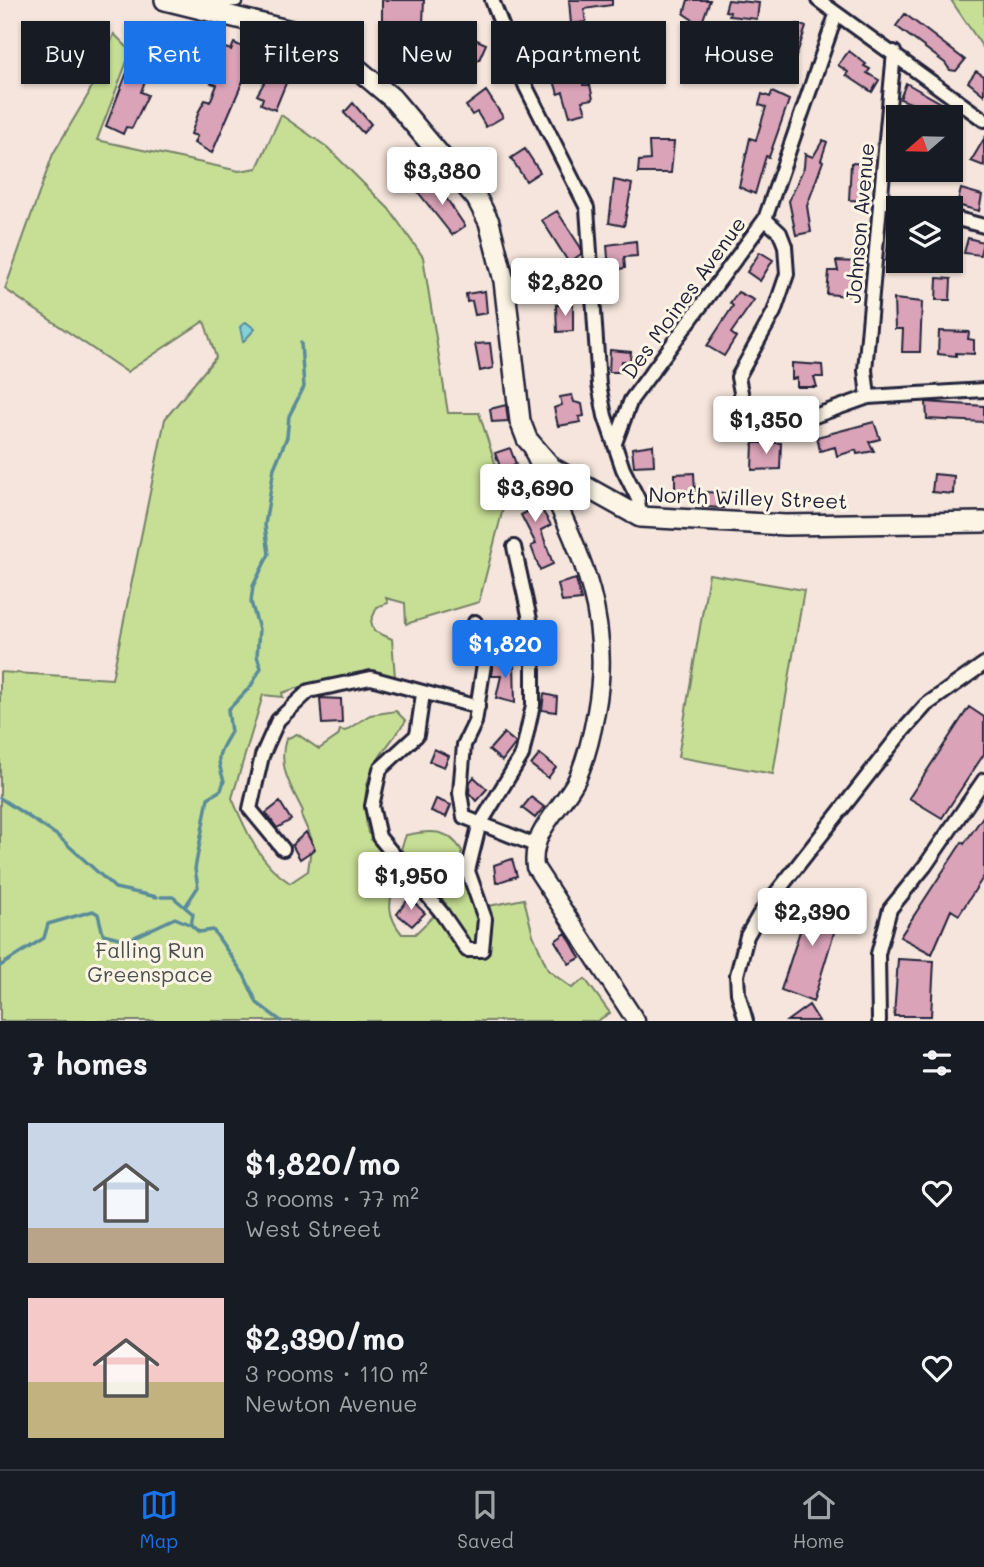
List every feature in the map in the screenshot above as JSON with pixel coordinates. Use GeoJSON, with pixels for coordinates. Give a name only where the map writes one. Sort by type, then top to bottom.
{"type":"FeatureCollection","features":[{"type":"Feature","properties":{"kind":"main road","name":"North Willey Street"},"geometry":{"type":"LineString","coordinates":[[177,2],[295,32],[347,60],[392,98],[477,199],[497,243],[510,323],[516,400],[527,439],[552,468],[640,517],[785,524],[984,522]]}},
{"type":"Feature","properties":{"kind":"street"},"geometry":{"type":"LineString","coordinates":[[177,2],[236,0]]}},
{"type":"Feature","properties":{"kind":"street"},"geometry":{"type":"LineString","coordinates":[[492,0],[526,88],[587,208],[600,386],[629,485],[638,499],[640,517]]}},
{"type":"Feature","properties":{"kind":"street"},"geometry":{"type":"LineString","coordinates":[[818,0],[836,15],[894,52],[984,120]]}},
{"type":"Feature","properties":{"kind":"street","name":"Des Moines Avenue"},"geometry":{"type":"LineString","coordinates":[[615,443],[631,400],[765,219],[836,15]]}},
{"type":"Feature","properties":{"kind":"street","name":"Johnson Avenue"},"geometry":{"type":"LineString","coordinates":[[868,397],[865,370],[894,52]]}},
{"type":"Feature","properties":{"kind":"street"},"geometry":{"type":"LineString","coordinates":[[879,200],[886,202]]}},
{"type":"Feature","properties":{"kind":"street"},"geometry":{"type":"LineString","coordinates":[[765,219],[780,233],[785,246],[787,274],[775,313],[738,377],[745,413],[754,424],[766,428],[792,424],[868,397],[984,390]]}},
{"type":"Feature","properties":{"kind":"street"},"geometry":{"type":"LineString","coordinates":[[963,220],[984,226]]}},
{"type":"Feature","properties":{"kind":"street"},"geometry":{"type":"LineString","coordinates":[[527,439],[586,566],[598,613],[603,656],[590,746],[577,779],[535,845],[535,867],[636,1021]]}},
{"type":"Feature","properties":{"kind":"street"},"geometry":{"type":"LineString","coordinates":[[423,694],[417,735],[380,769],[372,806],[379,836],[467,950],[482,950],[485,919],[468,871],[479,825],[522,755],[533,705],[533,633],[514,547]]}},
{"type":"Feature","properties":{"kind":"street"},"geometry":{"type":"LineString","coordinates":[[475,622],[484,664],[475,723],[464,745],[460,793],[464,817],[535,845]]}},
{"type":"Feature","properties":{"kind":"street"},"geometry":{"type":"LineString","coordinates":[[746,1021],[738,993],[737,975],[740,954],[760,915],[901,733],[926,705],[984,664]]}},
{"type":"Feature","properties":{"kind":"street"},"geometry":{"type":"LineString","coordinates":[[283,849],[250,809],[262,756],[278,720],[309,691],[371,678],[478,707]]}},
{"type":"Feature","properties":{"kind":"street"},"geometry":{"type":"LineString","coordinates":[[879,1021],[878,954],[890,909],[925,866],[984,780]]}},
{"type":"Feature","properties":{"kind":"green space"},"geometry":{"type":"Polygon","coordinates":[[[951,0],[984,0],[984,49],[951,0]]]}},
{"type":"Feature","properties":{"kind":"green space","name":"Falling Run Greenspace"},"geometry":{"type":"Polygon","coordinates":[[[114,34],[124,44],[124,69],[97,140],[239,171],[257,168],[281,115],[327,147],[389,209],[423,257],[448,413],[479,413],[506,497],[479,602],[406,624],[405,603],[386,598],[388,603],[377,607],[371,621],[374,631],[392,639],[395,677],[338,680],[296,688],[282,693],[283,697],[263,695],[232,798],[248,834],[270,866],[290,883],[308,871],[312,840],[284,767],[286,739],[297,734],[319,749],[338,736],[340,730],[345,731],[370,715],[396,711],[406,721],[371,772],[365,798],[368,833],[399,861],[390,907],[395,924],[402,934],[415,934],[446,904],[401,849],[406,835],[438,832],[451,838],[462,851],[459,864],[473,909],[524,899],[533,935],[548,970],[572,988],[585,979],[610,1013],[597,1021],[0,1021],[0,672],[112,679],[165,419],[216,357],[204,321],[127,372],[5,289],[53,154],[93,84],[110,84],[110,43],[114,34]]]}},
{"type":"Feature","properties":{"kind":"green space"},"geometry":{"type":"Polygon","coordinates":[[[709,574],[804,590],[773,774],[678,757],[709,574]]]}},
{"type":"Feature","properties":{"kind":"water"},"geometry":{"type":"Polygon","coordinates":[[[246,322],[255,329],[243,342],[240,327],[246,322]]]}},
{"type":"Feature","properties":{"kind":"building"},"geometry":{"type":"Polygon","coordinates":[[[382,0],[424,0],[423,21],[382,20],[382,0]]]}},
{"type":"Feature","properties":{"kind":"building"},"geometry":{"type":"Polygon","coordinates":[[[569,0],[612,0],[612,5],[584,9],[586,21],[571,21],[569,0]]]}},
{"type":"Feature","properties":{"kind":"building"},"geometry":{"type":"Polygon","coordinates":[[[688,0],[710,0],[702,21],[695,21],[684,14],[688,0]]]}},
{"type":"Feature","properties":{"kind":"building"},"geometry":{"type":"Polygon","coordinates":[[[728,0],[759,3],[757,19],[729,16],[730,12],[725,11],[728,0]]]}},
{"type":"Feature","properties":{"kind":"building"},"geometry":{"type":"Polygon","coordinates":[[[905,14],[965,60],[956,71],[950,70],[945,63],[896,26],[905,14]]]}},
{"type":"Feature","properties":{"kind":"building"},"geometry":{"type":"Polygon","coordinates":[[[799,24],[806,27],[799,48],[799,24]]]}},
{"type":"Feature","properties":{"kind":"building"},"geometry":{"type":"Polygon","coordinates":[[[477,40],[486,44],[477,61],[477,40]]]}},
{"type":"Feature","properties":{"kind":"building"},"geometry":{"type":"Polygon","coordinates":[[[234,43],[240,46],[242,84],[212,153],[194,143],[197,136],[191,134],[205,100],[210,102],[217,85],[214,84],[226,84],[226,48],[231,50],[234,43]]]}},
{"type":"Feature","properties":{"kind":"building"},"geometry":{"type":"Polygon","coordinates":[[[849,51],[866,64],[864,66],[870,69],[867,73],[879,80],[872,92],[846,75],[848,72],[838,65],[849,51]]]}},
{"type":"Feature","properties":{"kind":"building"},"geometry":{"type":"Polygon","coordinates":[[[976,71],[984,76],[984,95],[968,82],[976,71]]]}},
{"type":"Feature","properties":{"kind":"building"},"geometry":{"type":"Polygon","coordinates":[[[124,80],[124,84],[144,84],[141,92],[148,95],[132,128],[126,127],[123,134],[106,126],[124,80]]]}},
{"type":"Feature","properties":{"kind":"building"},"geometry":{"type":"Polygon","coordinates":[[[906,83],[941,103],[916,105],[900,99],[906,83]]]}},
{"type":"Feature","properties":{"kind":"building"},"geometry":{"type":"Polygon","coordinates":[[[263,84],[286,84],[275,110],[261,104],[263,98],[257,95],[263,84]]]}},
{"type":"Feature","properties":{"kind":"building"},"geometry":{"type":"Polygon","coordinates":[[[555,84],[590,85],[593,99],[582,101],[586,112],[570,116],[563,92],[558,94],[555,84]]]}},
{"type":"Feature","properties":{"kind":"building"},"geometry":{"type":"Polygon","coordinates":[[[486,91],[503,117],[486,127],[477,112],[472,115],[466,106],[486,91]]]}},
{"type":"Feature","properties":{"kind":"building"},"geometry":{"type":"Polygon","coordinates":[[[772,92],[789,100],[769,157],[766,156],[755,194],[739,187],[750,138],[756,140],[766,107],[759,105],[762,94],[770,97],[772,92]]]}},
{"type":"Feature","properties":{"kind":"building"},"geometry":{"type":"Polygon","coordinates":[[[353,103],[371,124],[363,133],[344,113],[353,103]]]}},
{"type":"Feature","properties":{"kind":"building"},"geometry":{"type":"Polygon","coordinates":[[[984,139],[984,166],[971,161],[984,139]]]}},
{"type":"Feature","properties":{"kind":"building"},"geometry":{"type":"Polygon","coordinates":[[[823,140],[827,142],[821,160],[823,161],[807,206],[811,232],[796,235],[789,201],[804,167],[805,154],[813,157],[823,140]]]}},
{"type":"Feature","properties":{"kind":"building"},"geometry":{"type":"Polygon","coordinates":[[[649,142],[674,142],[671,173],[638,173],[639,161],[650,160],[649,142]]]}},
{"type":"Feature","properties":{"kind":"building"},"geometry":{"type":"Polygon","coordinates":[[[525,149],[540,172],[526,181],[511,158],[525,149]]]}},
{"type":"Feature","properties":{"kind":"building"},"geometry":{"type":"Polygon","coordinates":[[[851,163],[869,164],[867,201],[849,200],[851,163]]]}},
{"type":"Feature","properties":{"kind":"building"},"geometry":{"type":"Polygon","coordinates":[[[434,180],[465,226],[452,235],[418,192],[434,180]]]}},
{"type":"Feature","properties":{"kind":"building"},"geometry":{"type":"Polygon","coordinates":[[[614,180],[632,184],[624,226],[609,223],[614,180]]]}},
{"type":"Feature","properties":{"kind":"building"},"geometry":{"type":"Polygon","coordinates":[[[961,189],[982,195],[979,211],[963,207],[963,196],[959,196],[961,189]]]}},
{"type":"Feature","properties":{"kind":"building"},"geometry":{"type":"Polygon","coordinates":[[[557,211],[581,248],[581,254],[569,263],[542,220],[557,211]]]}},
{"type":"Feature","properties":{"kind":"building"},"geometry":{"type":"Polygon","coordinates":[[[968,238],[983,242],[980,255],[964,253],[968,238]]]}},
{"type":"Feature","properties":{"kind":"building"},"geometry":{"type":"Polygon","coordinates":[[[636,241],[637,256],[624,257],[625,268],[609,271],[607,245],[636,241]]]}},
{"type":"Feature","properties":{"kind":"building"},"geometry":{"type":"Polygon","coordinates":[[[760,252],[773,260],[760,281],[747,272],[760,252]]]}},
{"type":"Feature","properties":{"kind":"building"},"geometry":{"type":"Polygon","coordinates":[[[836,261],[857,262],[857,277],[851,276],[848,296],[827,294],[829,271],[838,271],[836,261]]]}},
{"type":"Feature","properties":{"kind":"building"},"geometry":{"type":"Polygon","coordinates":[[[937,278],[951,279],[950,300],[936,300],[937,278]]]}},
{"type":"Feature","properties":{"kind":"building"},"geometry":{"type":"Polygon","coordinates":[[[485,291],[487,313],[475,315],[472,301],[467,302],[466,294],[485,291]]]}},
{"type":"Feature","properties":{"kind":"building"},"geometry":{"type":"Polygon","coordinates":[[[738,292],[754,300],[731,333],[736,337],[724,356],[707,346],[733,306],[730,303],[738,292]]]}},
{"type":"Feature","properties":{"kind":"building"},"geometry":{"type":"Polygon","coordinates":[[[894,299],[922,302],[920,352],[902,352],[903,329],[895,329],[894,299]]]}},
{"type":"Feature","properties":{"kind":"building"},"geometry":{"type":"Polygon","coordinates":[[[556,305],[573,305],[573,331],[557,332],[556,305]]]}},
{"type":"Feature","properties":{"kind":"building"},"geometry":{"type":"Polygon","coordinates":[[[939,331],[969,332],[968,339],[974,340],[974,354],[938,354],[939,331]]]}},
{"type":"Feature","properties":{"kind":"building"},"geometry":{"type":"Polygon","coordinates":[[[490,343],[493,368],[480,371],[475,344],[490,343]]]}},
{"type":"Feature","properties":{"kind":"building"},"geometry":{"type":"Polygon","coordinates":[[[610,350],[631,352],[630,361],[622,361],[620,372],[609,372],[610,350]]]}},
{"type":"Feature","properties":{"kind":"building"},"geometry":{"type":"Polygon","coordinates":[[[792,363],[822,365],[823,377],[814,377],[817,387],[797,387],[797,378],[792,379],[792,363]]]}},
{"type":"Feature","properties":{"kind":"building"},"geometry":{"type":"Polygon","coordinates":[[[572,395],[574,402],[582,404],[584,416],[579,417],[581,422],[558,426],[554,408],[562,405],[560,397],[572,395]]]}},
{"type":"Feature","properties":{"kind":"building"},"geometry":{"type":"Polygon","coordinates":[[[926,402],[984,406],[984,422],[927,419],[926,402]]]}},
{"type":"Feature","properties":{"kind":"building"},"geometry":{"type":"Polygon","coordinates":[[[506,405],[508,421],[492,422],[490,409],[506,405]]]}},
{"type":"Feature","properties":{"kind":"building"},"geometry":{"type":"Polygon","coordinates":[[[874,422],[880,439],[869,442],[874,451],[857,454],[856,450],[837,456],[835,447],[820,451],[817,437],[874,422]]]}},
{"type":"Feature","properties":{"kind":"building"},"geometry":{"type":"Polygon","coordinates":[[[753,443],[781,443],[780,469],[752,470],[753,443]]]}},
{"type":"Feature","properties":{"kind":"building"},"geometry":{"type":"Polygon","coordinates":[[[653,445],[654,465],[634,466],[632,448],[653,445]]]}},
{"type":"Feature","properties":{"kind":"building"},"geometry":{"type":"Polygon","coordinates":[[[510,448],[516,464],[501,469],[495,453],[510,448]]]}},
{"type":"Feature","properties":{"kind":"building"},"geometry":{"type":"Polygon","coordinates":[[[694,473],[695,492],[675,493],[675,474],[694,473]]]}},
{"type":"Feature","properties":{"kind":"building"},"geometry":{"type":"Polygon","coordinates":[[[934,474],[954,476],[953,494],[932,492],[934,474]]]}},
{"type":"Feature","properties":{"kind":"building"},"geometry":{"type":"Polygon","coordinates":[[[525,482],[551,525],[541,530],[553,564],[540,570],[531,546],[536,544],[521,515],[527,512],[512,487],[525,482]]]}},
{"type":"Feature","properties":{"kind":"building"},"geometry":{"type":"Polygon","coordinates":[[[704,492],[724,493],[723,508],[703,507],[704,492]]]}},
{"type":"Feature","properties":{"kind":"building"},"geometry":{"type":"Polygon","coordinates":[[[576,579],[581,600],[562,602],[558,584],[576,579]]]}},
{"type":"Feature","properties":{"kind":"building"},"geometry":{"type":"Polygon","coordinates":[[[492,662],[514,662],[515,703],[496,698],[501,676],[492,676],[492,662]]]}},
{"type":"Feature","properties":{"kind":"building"},"geometry":{"type":"Polygon","coordinates":[[[544,694],[557,697],[556,712],[542,710],[544,694]]]}},
{"type":"Feature","properties":{"kind":"building"},"geometry":{"type":"Polygon","coordinates":[[[320,698],[341,699],[342,723],[322,724],[320,698]]]}},
{"type":"Feature","properties":{"kind":"building"},"geometry":{"type":"Polygon","coordinates":[[[969,707],[984,717],[984,754],[942,818],[909,798],[969,707]]]}},
{"type":"Feature","properties":{"kind":"building"},"geometry":{"type":"Polygon","coordinates":[[[504,733],[516,743],[502,761],[489,750],[504,733]]]}},
{"type":"Feature","properties":{"kind":"building"},"geometry":{"type":"Polygon","coordinates":[[[434,749],[449,756],[444,767],[429,761],[434,749]]]}},
{"type":"Feature","properties":{"kind":"building"},"geometry":{"type":"Polygon","coordinates":[[[540,754],[556,767],[548,778],[531,765],[540,754]]]}},
{"type":"Feature","properties":{"kind":"building"},"geometry":{"type":"Polygon","coordinates":[[[474,777],[487,789],[476,801],[469,793],[470,782],[474,777]]]}},
{"type":"Feature","properties":{"kind":"building"},"geometry":{"type":"Polygon","coordinates":[[[531,797],[544,807],[535,818],[522,808],[531,797]]]}},
{"type":"Feature","properties":{"kind":"building"},"geometry":{"type":"Polygon","coordinates":[[[436,799],[451,805],[446,817],[431,811],[436,799]]]}},
{"type":"Feature","properties":{"kind":"building"},"geometry":{"type":"Polygon","coordinates":[[[280,802],[291,820],[277,828],[266,813],[280,802]]]}},
{"type":"Feature","properties":{"kind":"building"},"geometry":{"type":"Polygon","coordinates":[[[984,815],[984,876],[959,915],[951,910],[932,954],[900,937],[962,842],[964,844],[984,815]]]}},
{"type":"Feature","properties":{"kind":"building"},"geometry":{"type":"Polygon","coordinates":[[[306,832],[315,849],[300,859],[292,845],[306,832]]]}},
{"type":"Feature","properties":{"kind":"building"},"geometry":{"type":"Polygon","coordinates":[[[385,858],[394,871],[371,883],[364,867],[385,858]]]}},
{"type":"Feature","properties":{"kind":"building"},"geometry":{"type":"Polygon","coordinates":[[[512,859],[517,876],[496,883],[494,865],[512,859]]]}},
{"type":"Feature","properties":{"kind":"building"},"geometry":{"type":"Polygon","coordinates":[[[811,897],[843,903],[813,1002],[781,990],[811,897]]]}},
{"type":"Feature","properties":{"kind":"building"},"geometry":{"type":"Polygon","coordinates":[[[409,898],[425,913],[412,926],[397,914],[409,898]]]}},
{"type":"Feature","properties":{"kind":"building"},"geometry":{"type":"Polygon","coordinates":[[[566,933],[580,958],[569,964],[555,941],[566,933]]]}},
{"type":"Feature","properties":{"kind":"building"},"geometry":{"type":"Polygon","coordinates":[[[898,959],[934,961],[931,1016],[894,1016],[898,959]]]}},
{"type":"Feature","properties":{"kind":"building"},"geometry":{"type":"Polygon","coordinates":[[[809,1005],[819,1021],[787,1021],[809,1005]]]}},
{"type":"Feature","properties":{"kind":"waterway"},"geometry":{"type":"LineString","coordinates":[[185,907],[198,887],[195,869],[208,798],[221,790],[224,781],[219,760],[221,750],[231,732],[228,710],[251,686],[261,668],[257,656],[259,629],[251,602],[253,586],[269,554],[265,525],[274,468],[287,437],[289,416],[304,387],[301,343]]}},
{"type":"Feature","properties":{"kind":"waterway"},"geometry":{"type":"LineString","coordinates":[[0,798],[58,836],[115,888],[157,897]]}},
{"type":"Feature","properties":{"kind":"waterway"},"geometry":{"type":"LineString","coordinates":[[161,897],[173,897],[193,914],[191,925],[199,932],[213,930],[244,975],[257,1003],[281,1021]]}},
{"type":"Feature","properties":{"kind":"waterway"},"geometry":{"type":"LineString","coordinates":[[0,966],[44,938],[48,924],[93,911],[98,914],[103,934],[128,940],[175,918],[191,925]]}}]}
